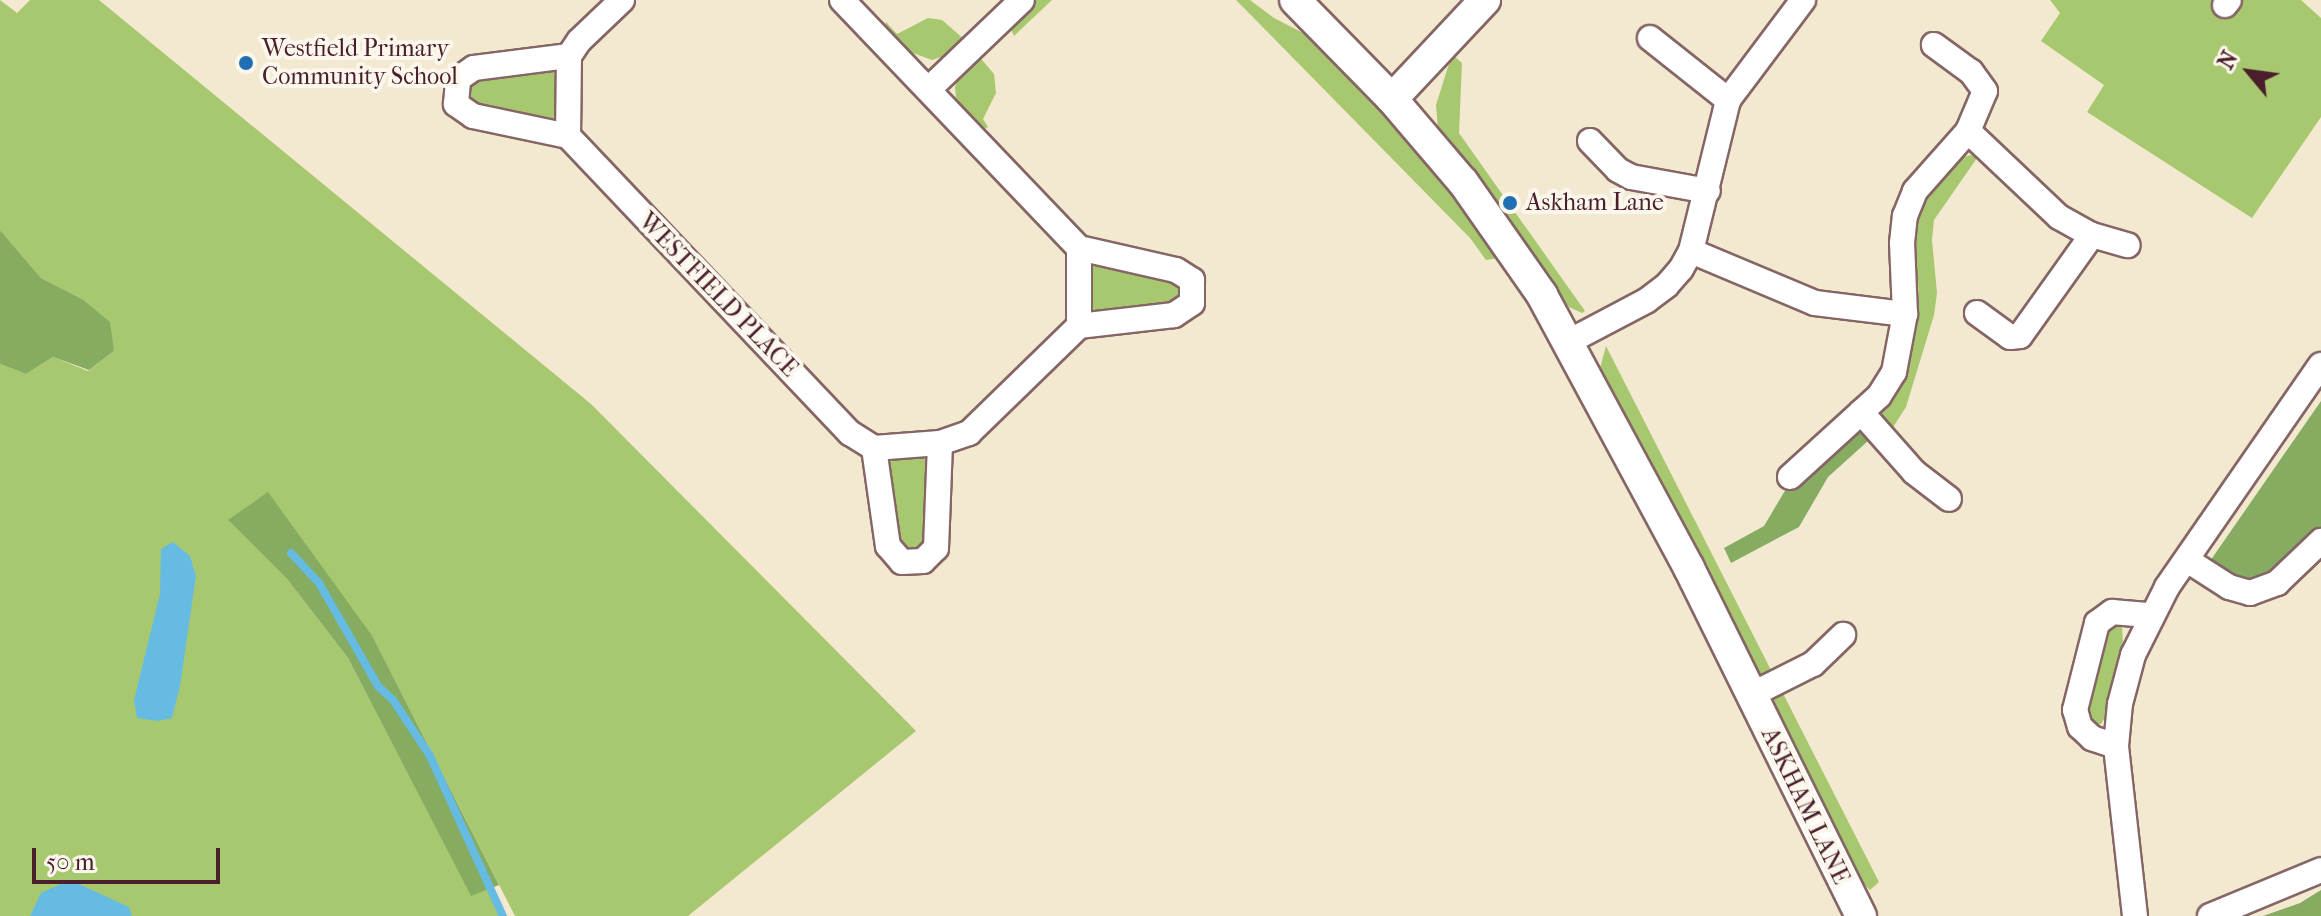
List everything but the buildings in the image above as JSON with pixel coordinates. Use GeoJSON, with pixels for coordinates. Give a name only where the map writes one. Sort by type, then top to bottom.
{"type":"FeatureCollection","features":[{"type":"Feature","properties":{"kind":"street"},"geometry":{"type":"LineString","coordinates":[[569,56],[474,68],[458,79],[456,104],[473,116],[568,136],[569,56],[579,41],[622,0]]}},
{"type":"Feature","properties":{"kind":"street"},"geometry":{"type":"LineString","coordinates":[[842,0],[930,88],[1079,248],[1176,270],[1192,280],[1192,303],[1174,315],[1079,326],[969,433],[940,443],[874,448],[888,546],[902,562],[923,561],[936,548],[940,443]]}},
{"type":"Feature","properties":{"kind":"street"},"geometry":{"type":"LineString","coordinates":[[930,88],[1022,0]]}},
{"type":"Feature","properties":{"kind":"street","name":"ASKHAM LANE"},"geometry":{"type":"LineString","coordinates":[[1295,0],[1392,99],[1488,215],[1570,341],[1861,916]]}},
{"type":"Feature","properties":{"kind":"street"},"geometry":{"type":"LineString","coordinates":[[1392,99],[1485,0]]}},
{"type":"Feature","properties":{"kind":"street"},"geometry":{"type":"LineString","coordinates":[[1570,341],[1646,301],[1667,285],[1691,251],[1728,100],[1803,0]]}},
{"type":"Feature","properties":{"kind":"street"},"geometry":{"type":"LineString","coordinates":[[1650,38],[1728,100]]}},
{"type":"Feature","properties":{"kind":"street"},"geometry":{"type":"LineString","coordinates":[[1790,477],[1879,396],[1894,372],[1905,314],[1902,243],[1905,216],[1915,191],[1968,131],[1985,91],[1971,72],[1934,45]]}},
{"type":"Feature","properties":{"kind":"street"},"geometry":{"type":"LineString","coordinates":[[1968,131],[2059,217],[2092,235],[2128,245]]}},
{"type":"Feature","properties":{"kind":"street","name":"WESTFIELD PLACE"},"geometry":{"type":"LineString","coordinates":[[568,136],[850,433],[874,448]]}},
{"type":"Feature","properties":{"kind":"street"},"geometry":{"type":"LineString","coordinates":[[1590,141],[1618,170],[1631,177],[1708,191]]}},
{"type":"Feature","properties":{"kind":"street"},"geometry":{"type":"LineString","coordinates":[[1977,313],[2010,337],[2020,336],[2092,235]]}},
{"type":"Feature","properties":{"kind":"street"},"geometry":{"type":"LineString","coordinates":[[1079,248],[1079,326]]}},
{"type":"Feature","properties":{"kind":"street"},"geometry":{"type":"LineString","coordinates":[[1691,251],[1815,303],[1905,314]]}},
{"type":"Feature","properties":{"kind":"street"},"geometry":{"type":"LineString","coordinates":[[2135,916],[2116,746],[2120,704],[2130,667],[2150,615],[2320,369]]}},
{"type":"Feature","properties":{"kind":"street"},"geometry":{"type":"LineString","coordinates":[[1861,412],[1914,472],[1949,499]]}},
{"type":"Feature","properties":{"kind":"street"},"geometry":{"type":"LineString","coordinates":[[2187,560],[2229,587],[2250,593],[2277,583],[2321,541]]}},
{"type":"Feature","properties":{"kind":"street"},"geometry":{"type":"LineString","coordinates":[[2116,746],[2092,738],[2080,727],[2075,710],[2097,623],[2112,612],[2150,615]]}},
{"type":"Feature","properties":{"kind":"street"},"geometry":{"type":"LineString","coordinates":[[1751,695],[1813,664],[1843,635]]}},
{"type":"Feature","properties":{"kind":"street"},"geometry":{"type":"LineString","coordinates":[[2210,916],[2321,870]]}},
{"type":"Feature","properties":{"kind":"green space"},"geometry":{"type":"Polygon","coordinates":[[[0,0],[17,13],[30,0],[99,0],[591,404],[916,731],[688,916],[515,916],[373,637],[228,520],[287,579],[348,658],[471,895],[490,888],[503,916],[0,916],[0,364],[26,374],[53,357],[88,371],[114,351],[82,299],[41,278],[0,230],[0,0]]]}},
{"type":"Feature","properties":{"kind":"green space"},"geometry":{"type":"Polygon","coordinates":[[[1033,0],[1052,0],[1014,36],[1009,25],[1033,0]]]}},
{"type":"Feature","properties":{"kind":"green space"},"geometry":{"type":"Polygon","coordinates":[[[1236,0],[1250,0],[1274,18],[1309,36],[1347,71],[1435,169],[1505,257],[1486,260],[1470,238],[1236,0]]]}},
{"type":"Feature","properties":{"kind":"green space"},"geometry":{"type":"Polygon","coordinates":[[[2050,0],[2301,0],[2321,18],[2321,117],[2252,218],[2087,112],[2104,85],[2041,41],[2060,13],[2050,0]]]}},
{"type":"Feature","properties":{"kind":"green space"},"geometry":{"type":"Polygon","coordinates":[[[928,18],[942,20],[965,40],[950,54],[932,60],[905,50],[884,29],[886,22],[897,34],[928,18]]]}},
{"type":"Feature","properties":{"kind":"green space"},"geometry":{"type":"Polygon","coordinates":[[[1452,54],[1462,63],[1459,133],[1585,311],[1582,313],[1569,307],[1438,129],[1436,105],[1452,54]]]}},
{"type":"Feature","properties":{"kind":"green space"},"geometry":{"type":"Polygon","coordinates":[[[978,55],[994,74],[996,93],[983,119],[988,127],[981,130],[956,98],[955,87],[958,78],[978,55]]]}},
{"type":"Feature","properties":{"kind":"green space"},"geometry":{"type":"Polygon","coordinates":[[[551,68],[558,73],[558,115],[551,119],[473,105],[467,100],[470,79],[551,68]]]}},
{"type":"Feature","properties":{"kind":"green space"},"geometry":{"type":"Polygon","coordinates":[[[1971,155],[1977,158],[1934,220],[1932,240],[1937,293],[1934,315],[1906,407],[1890,432],[1880,411],[1901,381],[1919,314],[1918,278],[1910,245],[1912,225],[1926,192],[1956,159],[1971,155]]]}},
{"type":"Feature","properties":{"kind":"green space"},"geometry":{"type":"Polygon","coordinates":[[[0,230],[41,278],[82,299],[110,322],[114,351],[89,370],[53,357],[26,374],[0,364],[0,230]]]}},
{"type":"Feature","properties":{"kind":"green space"},"geometry":{"type":"Polygon","coordinates":[[[1097,261],[1181,281],[1183,293],[1173,307],[1097,315],[1089,309],[1090,265],[1097,261]]]}},
{"type":"Feature","properties":{"kind":"green space"},"geometry":{"type":"Polygon","coordinates":[[[1606,346],[1879,882],[1870,890],[1858,878],[1745,647],[1599,372],[1606,346]]]}},
{"type":"Feature","properties":{"kind":"green space"},"geometry":{"type":"Polygon","coordinates":[[[2321,401],[2321,528],[2265,583],[2250,585],[2208,564],[2321,401]]]}},
{"type":"Feature","properties":{"kind":"green space"},"geometry":{"type":"Polygon","coordinates":[[[1862,433],[1869,440],[1828,477],[1799,527],[1731,563],[1724,548],[1764,526],[1786,489],[1818,457],[1847,436],[1862,433]]]}},
{"type":"Feature","properties":{"kind":"green space"},"geometry":{"type":"Polygon","coordinates":[[[917,455],[932,463],[925,549],[906,552],[900,547],[885,467],[896,457],[917,455]]]}},
{"type":"Feature","properties":{"kind":"green space"},"geometry":{"type":"Polygon","coordinates":[[[268,492],[373,637],[499,885],[471,896],[348,658],[287,579],[228,520],[268,492]]]}},
{"type":"Feature","properties":{"kind":"green space"},"geometry":{"type":"Polygon","coordinates":[[[2112,622],[2122,625],[2123,644],[2104,719],[2101,724],[2093,725],[2089,723],[2084,701],[2112,622]]]}},
{"type":"Feature","properties":{"kind":"green space"},"geometry":{"type":"Polygon","coordinates":[[[2321,890],[2321,916],[2263,916],[2300,903],[2321,890]]]}},
{"type":"Feature","properties":{"kind":"water"},"geometry":{"type":"Polygon","coordinates":[[[173,542],[190,556],[196,576],[180,686],[172,718],[158,721],[137,718],[134,700],[160,594],[161,549],[173,542]]]}},
{"type":"Feature","properties":{"kind":"water"},"geometry":{"type":"Polygon","coordinates":[[[70,880],[129,907],[132,916],[30,916],[41,893],[70,880]]]}},
{"type":"Feature","properties":{"kind":"waterway"},"geometry":{"type":"LineString","coordinates":[[291,553],[319,583],[378,686],[393,700],[430,756],[503,916]]}},
{"type":"Feature","properties":{"kind":"place","name":"Westfield Primary Community School"},"geometry":{"type":"Point","coordinates":[246,63]}},
{"type":"Feature","properties":{"kind":"place","name":"Askham Lane"},"geometry":{"type":"Point","coordinates":[1510,203]}}]}
